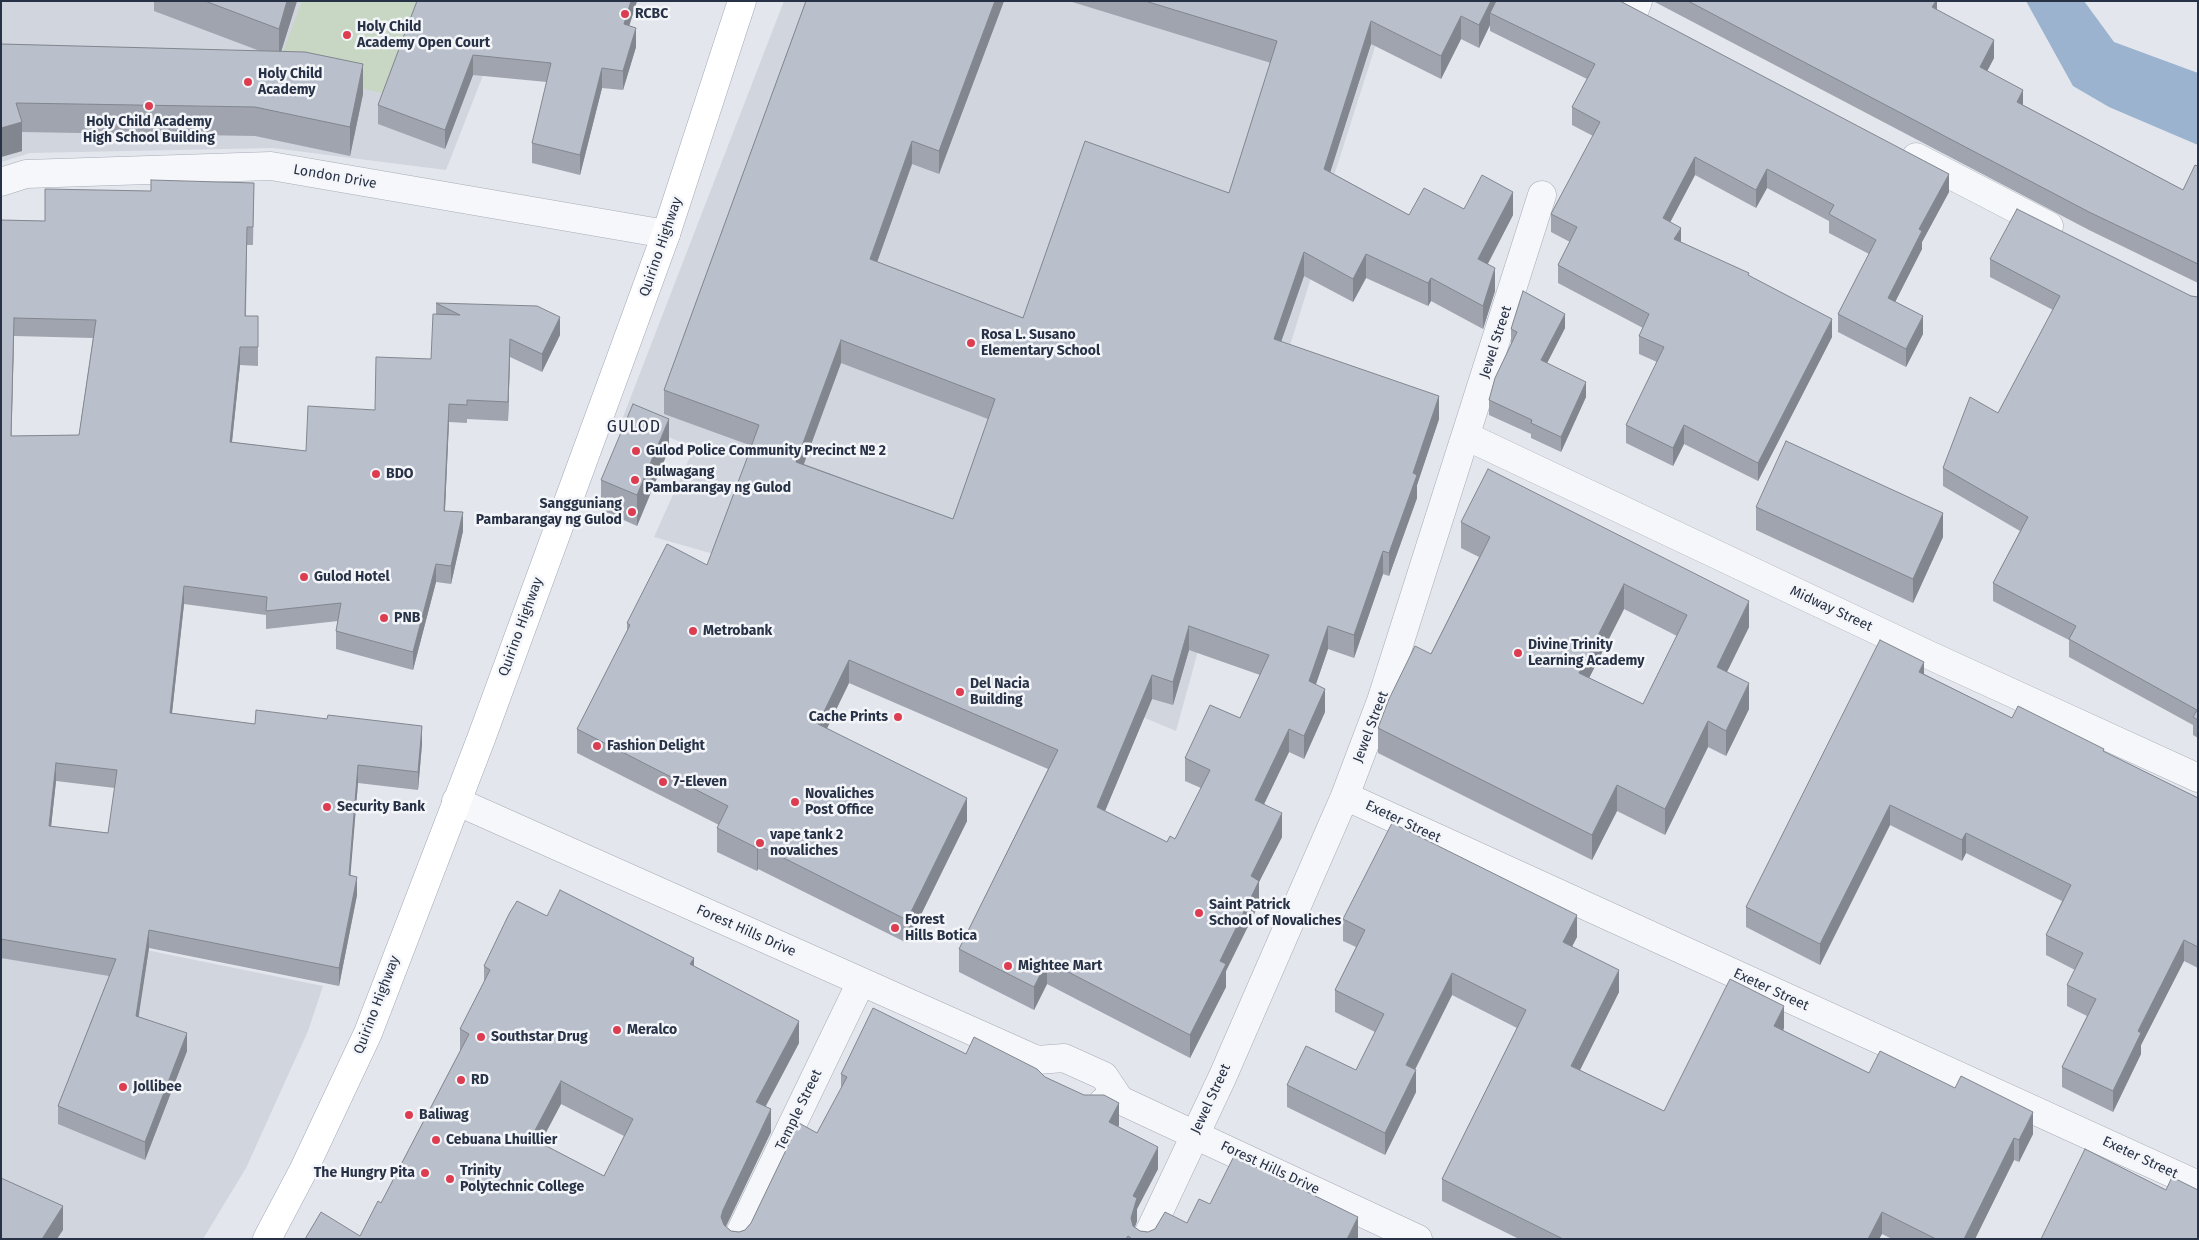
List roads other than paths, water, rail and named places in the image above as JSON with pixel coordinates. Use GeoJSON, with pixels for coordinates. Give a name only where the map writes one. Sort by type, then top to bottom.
{"type":"FeatureCollection","features":[{"type":"Feature","properties":{"kind":"main road","name":"Quirino Highway"},"geometry":{"type":"LineString","coordinates":[[266,1239],[304,1169],[368,1033],[666,234],[742,1]]}},
{"type":"Feature","properties":{"kind":"street"},"geometry":{"type":"LineString","coordinates":[[1631,4],[1661,23]]}},
{"type":"Feature","properties":{"kind":"street"},"geometry":{"type":"LineString","coordinates":[[1898,147],[2074,240]]}},
{"type":"Feature","properties":{"kind":"street","name":"London Drive"},"geometry":{"type":"LineString","coordinates":[[1,182],[26,174],[271,166],[666,234]]}},
{"type":"Feature","properties":{"kind":"street","name":"Jewel Street"},"geometry":{"type":"LineString","coordinates":[[1146,1239],[1196,1133],[1345,796],[1381,701],[1542,195]]}},
{"type":"Feature","properties":{"kind":"street","name":"Midway Street"},"geometry":{"type":"LineString","coordinates":[[1466,436],[1929,655],[2198,778]]}},
{"type":"Feature","properties":{"kind":"street","name":"Exeter Street"},"geometry":{"type":"LineString","coordinates":[[1345,796],[2198,1185]]}},
{"type":"Feature","properties":{"kind":"street","name":"Forest Hills Drive"},"geometry":{"type":"LineString","coordinates":[[456,801],[1036,1060],[1064,1058],[1104,1076],[1120,1100]]}},
{"type":"Feature","properties":{"kind":"street","name":"Temple Street"},"geometry":{"type":"LineString","coordinates":[[737,1239],[860,982]]}},
{"type":"Feature","properties":{"kind":"street"},"geometry":{"type":"LineString","coordinates":[[1036,1060],[1052,1085]]}},
{"type":"Feature","properties":{"kind":"street","name":"Forest Hills Drive"},"geometry":{"type":"LineString","coordinates":[[1078,1097],[1092,1103],[1120,1100],[1196,1133],[1418,1239]]}},
{"type":"Feature","properties":{"kind":"water"},"geometry":{"type":"Polygon","coordinates":[[[2026,1],[2084,1],[2114,42],[2198,73],[2198,145],[2109,107],[2073,86],[2026,1]]]}},
{"type":"Feature","properties":{"kind":"place","name":"RCBC"},"geometry":{"type":"Point","coordinates":[625,14]}},
{"type":"Feature","properties":{"kind":"place","name":"Holy Child Academy Open Court"},"geometry":{"type":"Point","coordinates":[347,35]}},
{"type":"Feature","properties":{"kind":"place","name":"Holy Child Academy"},"geometry":{"type":"Point","coordinates":[248,82]}},
{"type":"Feature","properties":{"kind":"place","name":"Holy Child Academy High School Building"},"geometry":{"type":"Point","coordinates":[149,106]}},
{"type":"Feature","properties":{"kind":"place","name":"Rosa L. Susano Elementary School"},"geometry":{"type":"Point","coordinates":[971,343]}},
{"type":"Feature","properties":{"kind":"place","name":"Gulod Police Community Precinct № 2"},"geometry":{"type":"Point","coordinates":[636,451]}},
{"type":"Feature","properties":{"kind":"place","name":"BDO"},"geometry":{"type":"Point","coordinates":[376,474]}},
{"type":"Feature","properties":{"kind":"place","name":"Bulwagang Pambarangay ng Gulod"},"geometry":{"type":"Point","coordinates":[635,480]}},
{"type":"Feature","properties":{"kind":"place","name":"Sangguniang Pambarangay ng Gulod"},"geometry":{"type":"Point","coordinates":[632,512]}},
{"type":"Feature","properties":{"kind":"place","name":"Gulod Hotel"},"geometry":{"type":"Point","coordinates":[304,577]}},
{"type":"Feature","properties":{"kind":"place","name":"PNB"},"geometry":{"type":"Point","coordinates":[384,618]}},
{"type":"Feature","properties":{"kind":"place","name":"Metrobank"},"geometry":{"type":"Point","coordinates":[693,631]}},
{"type":"Feature","properties":{"kind":"place","name":"Divine Trinity Learning Academy"},"geometry":{"type":"Point","coordinates":[1518,653]}},
{"type":"Feature","properties":{"kind":"place","name":"Del Nacia Building"},"geometry":{"type":"Point","coordinates":[960,692]}},
{"type":"Feature","properties":{"kind":"place","name":"Cache Prints"},"geometry":{"type":"Point","coordinates":[898,717]}},
{"type":"Feature","properties":{"kind":"place","name":"Fashion Delight"},"geometry":{"type":"Point","coordinates":[597,746]}},
{"type":"Feature","properties":{"kind":"place","name":"7-Eleven"},"geometry":{"type":"Point","coordinates":[663,782]}},
{"type":"Feature","properties":{"kind":"place","name":"Novaliches Post Office"},"geometry":{"type":"Point","coordinates":[795,802]}},
{"type":"Feature","properties":{"kind":"place","name":"Security Bank"},"geometry":{"type":"Point","coordinates":[327,807]}},
{"type":"Feature","properties":{"kind":"place","name":"vape tank 2 novaliches"},"geometry":{"type":"Point","coordinates":[760,843]}},
{"type":"Feature","properties":{"kind":"place","name":"Saint Patrick School of Novaliches"},"geometry":{"type":"Point","coordinates":[1199,913]}},
{"type":"Feature","properties":{"kind":"place","name":"Forest Hills Botica"},"geometry":{"type":"Point","coordinates":[895,928]}},
{"type":"Feature","properties":{"kind":"place","name":"Mightee Mart"},"geometry":{"type":"Point","coordinates":[1008,966]}},
{"type":"Feature","properties":{"kind":"place","name":"Meralco"},"geometry":{"type":"Point","coordinates":[617,1030]}},
{"type":"Feature","properties":{"kind":"place","name":"Southstar Drug"},"geometry":{"type":"Point","coordinates":[481,1037]}},
{"type":"Feature","properties":{"kind":"place","name":"RD"},"geometry":{"type":"Point","coordinates":[461,1080]}},
{"type":"Feature","properties":{"kind":"place","name":"Jollibee"},"geometry":{"type":"Point","coordinates":[123,1087]}},
{"type":"Feature","properties":{"kind":"place","name":"Baliwag"},"geometry":{"type":"Point","coordinates":[409,1115]}},
{"type":"Feature","properties":{"kind":"place","name":"Cebuana Lhuillier"},"geometry":{"type":"Point","coordinates":[436,1140]}},
{"type":"Feature","properties":{"kind":"place","name":"The Hungry Pita"},"geometry":{"type":"Point","coordinates":[425,1173]}},
{"type":"Feature","properties":{"kind":"place","name":"Trinity Polytechnic College"},"geometry":{"type":"Point","coordinates":[450,1179]}},
{"type":"Feature","properties":{"kind":"district","name":"GULOD"},"geometry":{"type":"Point","coordinates":[634,428]}}]}
